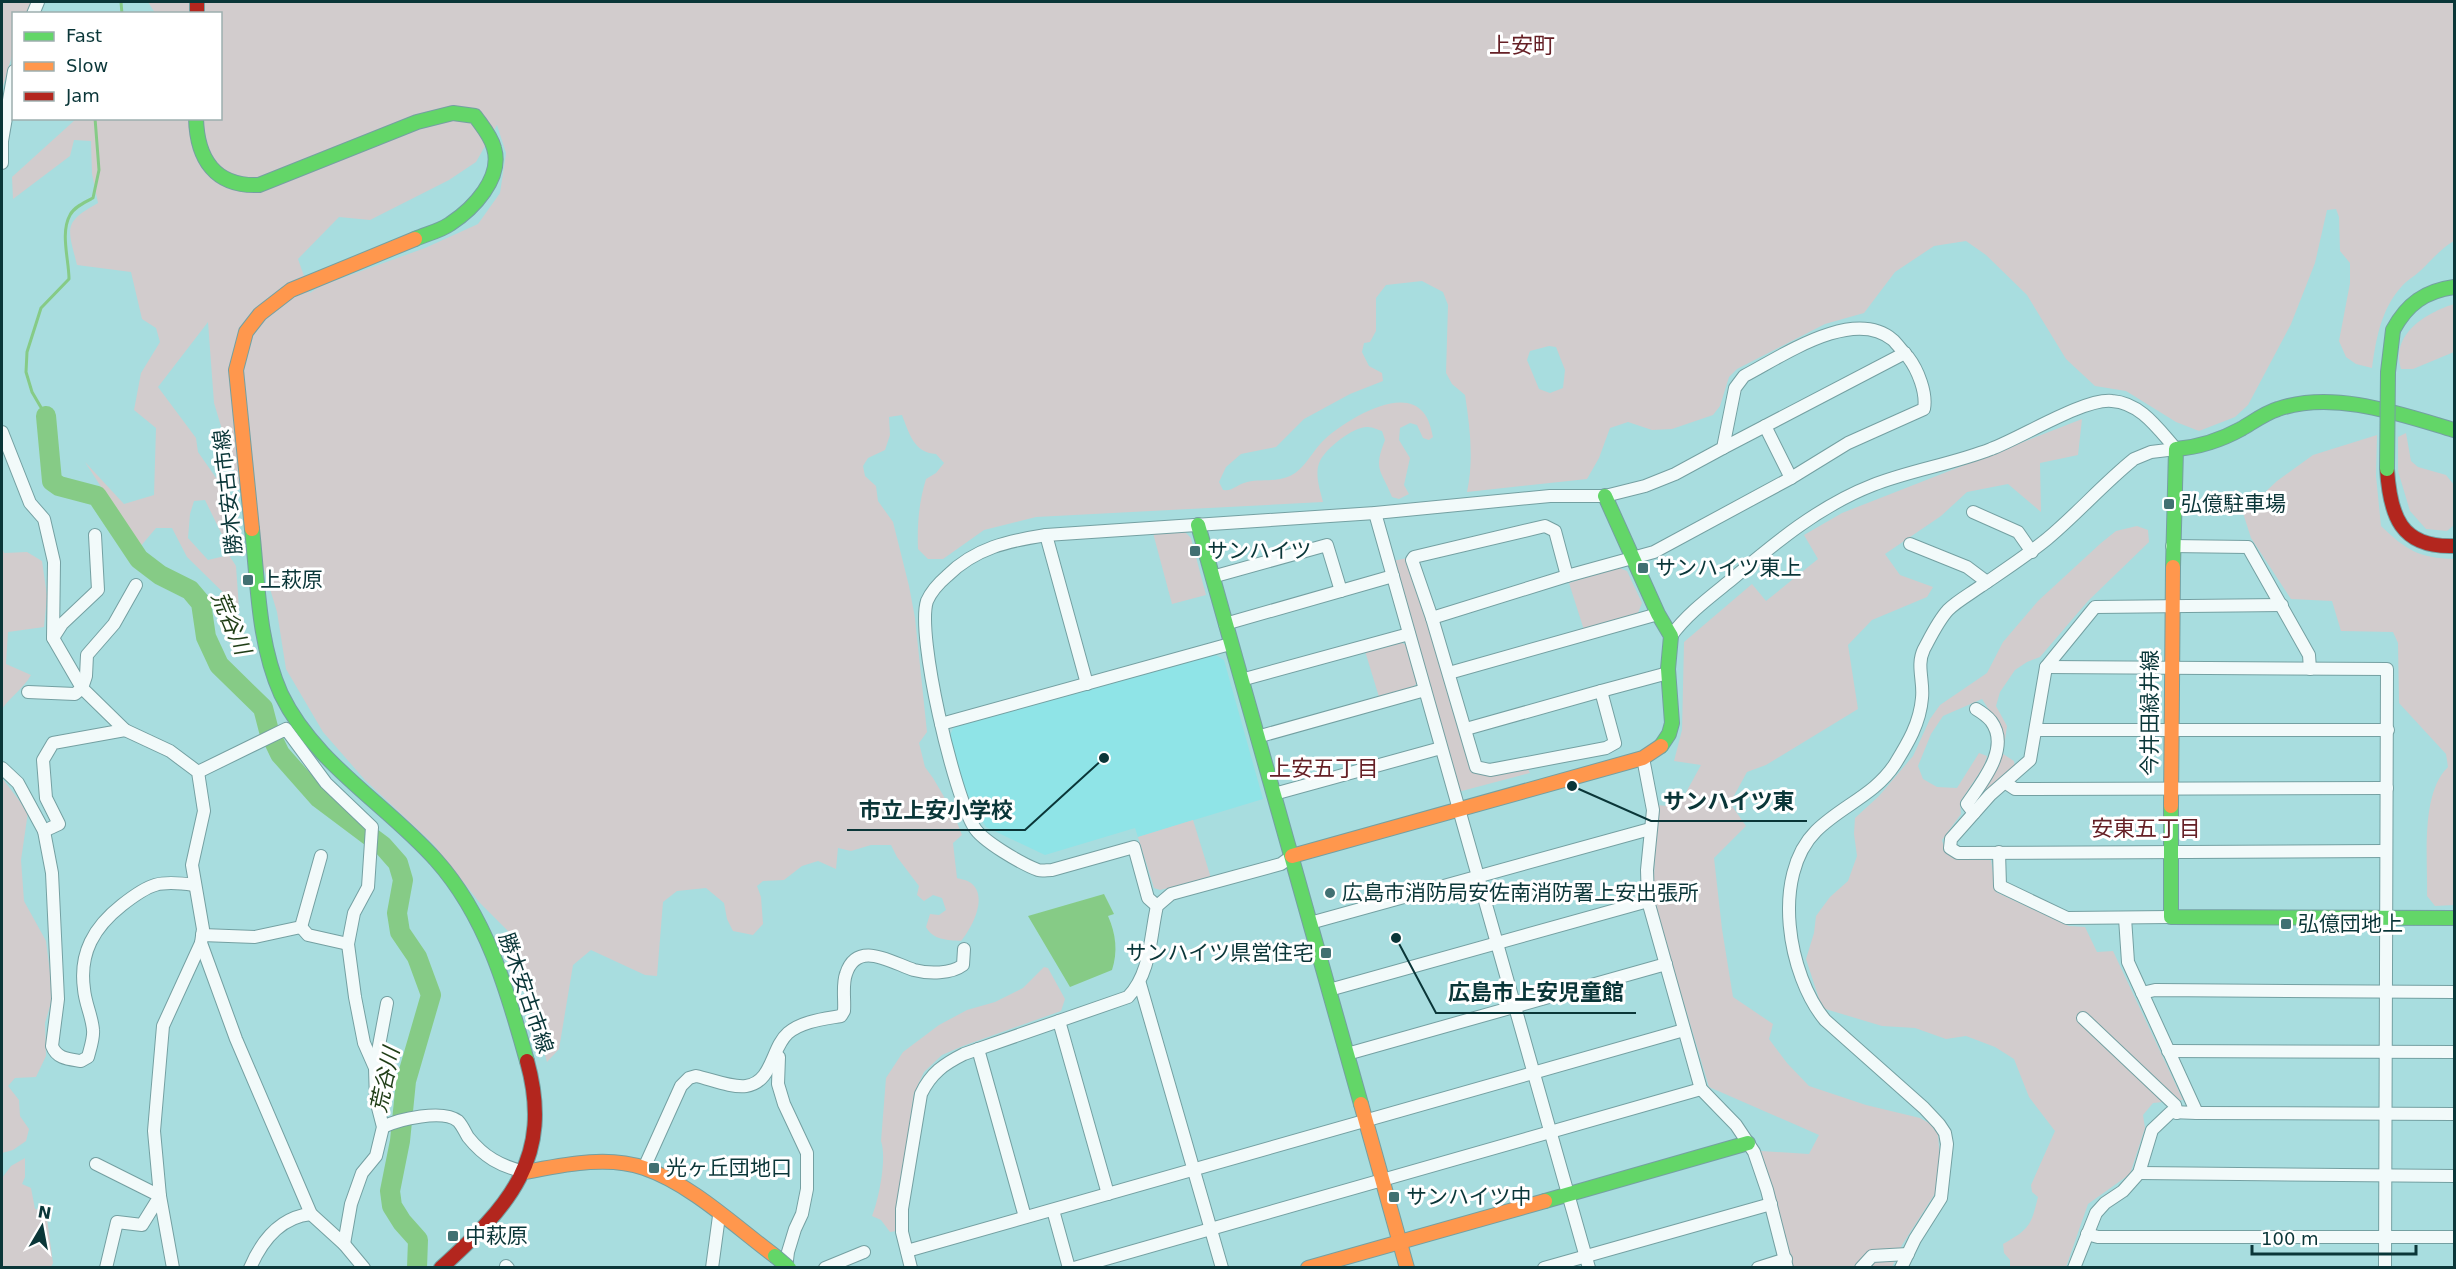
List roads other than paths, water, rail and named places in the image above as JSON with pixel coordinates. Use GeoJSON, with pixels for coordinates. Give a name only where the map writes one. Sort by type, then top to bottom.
{"type":"FeatureCollection","features":[{"type":"Feature","properties":{"kind":"main road","name":"勝木安古市線"},"geometry":{"type":"LineString","coordinates":[[196,120],[199,148],[206,164],[237,185],[259,185],[417,122],[453,113],[474,116],[494,142],[497,158],[494,174],[484,194],[467,211],[449,225],[291,290],[269,303],[245,332],[238,350],[236,370],[261,612],[271,667],[283,697],[305,730],[327,756],[436,861],[473,909],[498,962],[534,1086],[537,1105],[525,1172],[499,1210],[441,1268]]}},
{"type":"Feature","properties":{"kind":"main road"},"geometry":{"type":"LineString","coordinates":[[2454,287],[2419,297],[2404,311],[2393,330],[2388,372],[2387,469],[2391,506],[2399,524],[2422,542],[2436,546],[2454,546]]}},
{"type":"Feature","properties":{"kind":"main road"},"geometry":{"type":"LineString","coordinates":[[2176,449],[2206,444],[2278,410],[2309,402],[2334,402],[2454,430]]}},
{"type":"Feature","properties":{"kind":"main road","name":"今井田緑井線"},"geometry":{"type":"LineString","coordinates":[[2171,917],[2172,546],[2176,449]]}},
{"type":"Feature","properties":{"kind":"main road"},"geometry":{"type":"LineString","coordinates":[[1292,856],[1643,758],[1653,754],[1667,740],[1672,727],[1668,674],[1671,636],[1658,614],[1605,496]]}},
{"type":"Feature","properties":{"kind":"main road"},"geometry":{"type":"LineString","coordinates":[[1198,525],[1407,1268]]}},
{"type":"Feature","properties":{"kind":"main road"},"geometry":{"type":"LineString","coordinates":[[2171,917],[2454,918]]}},
{"type":"Feature","properties":{"kind":"main road"},"geometry":{"type":"LineString","coordinates":[[1308,1268],[1748,1143]]}},
{"type":"Feature","properties":{"kind":"main road"},"geometry":{"type":"LineString","coordinates":[[525,1172],[562,1165],[610,1162],[644,1168],[684,1188],[775,1256],[787,1268]]}},
{"type":"Feature","properties":{"kind":"street"},"geometry":{"type":"LineString","coordinates":[[2,163],[2,141],[12,83]]}},
{"type":"Feature","properties":{"kind":"street"},"geometry":{"type":"LineString","coordinates":[[1432,618],[1654,552],[1791,478],[1848,443],[1924,409],[1926,399],[1913,364],[1891,338],[1866,328],[1825,333],[1744,376],[1735,388],[1723,448]]}},
{"type":"Feature","properties":{"kind":"street"},"geometry":{"type":"LineString","coordinates":[[1157,906],[1148,898],[1134,846],[1052,870],[1039,870],[984,840],[973,827],[958,785],[934,696],[925,615],[928,600],[940,582],[961,562],[984,549],[1009,541],[1046,535],[1375,513],[1550,496],[1605,496],[1645,486],[1675,474],[1905,353]]}},
{"type":"Feature","properties":{"kind":"street"},"geometry":{"type":"LineString","coordinates":[[1671,636],[1689,616],[1784,536],[1849,495],[1875,484],[1991,449],[2085,405],[2111,400],[2124,403],[2138,410],[2151,421],[2176,449]]}},
{"type":"Feature","properties":{"kind":"street"},"geometry":{"type":"LineString","coordinates":[[1765,426],[1791,478]]}},
{"type":"Feature","properties":{"kind":"street"},"geometry":{"type":"LineString","coordinates":[[2,432],[30,503],[44,519],[54,562],[53,638],[82,688],[125,730],[170,752],[198,772],[204,811],[192,865],[203,928],[202,939],[163,1026],[154,1131],[160,1196],[172,1268]]}},
{"type":"Feature","properties":{"kind":"street"},"geometry":{"type":"LineString","coordinates":[[1901,1268],[1915,1239],[1941,1198],[1947,1144],[1945,1133],[1924,1108],[1825,1020],[1813,1006],[1793,949],[1789,922],[1795,871],[1809,839],[1818,829],[1878,785],[1892,769],[1913,735],[1923,696],[1920,662],[1923,651],[1942,617],[1958,602],[2032,552],[2134,459],[2151,452],[2176,449]]}},
{"type":"Feature","properties":{"kind":"street"},"geometry":{"type":"LineString","coordinates":[[1974,512],[2018,532],[2032,552]]}},
{"type":"Feature","properties":{"kind":"street"},"geometry":{"type":"LineString","coordinates":[[1375,513],[1587,1262]]}},
{"type":"Feature","properties":{"kind":"street"},"geometry":{"type":"LineString","coordinates":[[1567,576],[1555,531],[1545,526],[1414,557],[1412,560],[1432,618],[1476,767],[1490,770],[1606,748],[1615,743],[1601,691]]}},
{"type":"Feature","properties":{"kind":"street"},"geometry":{"type":"LineString","coordinates":[[53,638],[62,624],[98,590],[95,535]]}},
{"type":"Feature","properties":{"kind":"street"},"geometry":{"type":"LineString","coordinates":[[1046,535],[1087,684]]}},
{"type":"Feature","properties":{"kind":"street"},"geometry":{"type":"LineString","coordinates":[[1910,544],[1967,567],[1987,582]]}},
{"type":"Feature","properties":{"kind":"street"},"geometry":{"type":"LineString","coordinates":[[1212,577],[1327,545],[1341,591]]}},
{"type":"Feature","properties":{"kind":"street"},"geometry":{"type":"LineString","coordinates":[[2172,546],[2248,547],[2308,655],[2310,669]]}},
{"type":"Feature","properties":{"kind":"street"},"geometry":{"type":"LineString","coordinates":[[1225,624],[1393,576]]}},
{"type":"Feature","properties":{"kind":"street"},"geometry":{"type":"LineString","coordinates":[[28,692],[75,694],[82,688],[86,676],[87,655],[114,624],[136,585]]}},
{"type":"Feature","properties":{"kind":"street"},"geometry":{"type":"LineString","coordinates":[[2282,605],[2172,608],[2095,607],[2046,668],[2030,760],[1990,795],[1951,839],[1950,848],[1958,853],[2170,850],[2386,851]]}},
{"type":"Feature","properties":{"kind":"street"},"geometry":{"type":"LineString","coordinates":[[1449,673],[1658,614]]}},
{"type":"Feature","properties":{"kind":"street"},"geometry":{"type":"LineString","coordinates":[[1241,681],[1409,634]]}},
{"type":"Feature","properties":{"kind":"street"},"geometry":{"type":"LineString","coordinates":[[941,724],[1230,644]]}},
{"type":"Feature","properties":{"kind":"street"},"geometry":{"type":"LineString","coordinates":[[2046,668],[2387,669],[2385,1268]]}},
{"type":"Feature","properties":{"kind":"street"},"geometry":{"type":"LineString","coordinates":[[1466,729],[1668,674]]}},
{"type":"Feature","properties":{"kind":"street"},"geometry":{"type":"LineString","coordinates":[[1257,737],[1425,690]]}},
{"type":"Feature","properties":{"kind":"street"},"geometry":{"type":"LineString","coordinates":[[1974,813],[1967,804],[1991,768],[1997,750],[1997,735],[1991,721],[1976,709]]}},
{"type":"Feature","properties":{"kind":"street"},"geometry":{"type":"LineString","coordinates":[[198,772],[286,729],[326,783],[372,826],[368,887],[354,913],[348,944],[354,997],[364,1043],[375,1068]]}},
{"type":"Feature","properties":{"kind":"street"},"geometry":{"type":"LineString","coordinates":[[44,831],[59,824],[46,798],[43,760],[53,743],[125,730]]}},
{"type":"Feature","properties":{"kind":"street"},"geometry":{"type":"LineString","coordinates":[[2037,730],[2388,730]]}},
{"type":"Feature","properties":{"kind":"street"},"geometry":{"type":"LineString","coordinates":[[1274,794],[1441,748]]}},
{"type":"Feature","properties":{"kind":"street"},"geometry":{"type":"LineString","coordinates":[[1643,758],[1653,810],[1647,870],[1648,901],[1684,1030],[1701,1089],[1736,1125],[1754,1152],[1771,1204],[1786,1263],[1758,1268]]}},
{"type":"Feature","properties":{"kind":"street"},"geometry":{"type":"LineString","coordinates":[[2,768],[18,783],[44,831],[52,873],[58,999],[52,1046],[55,1053],[63,1058],[81,1061],[88,1057],[93,1030],[83,987],[84,953],[93,934],[106,917],[145,887],[170,882],[194,885]]}},
{"type":"Feature","properties":{"kind":"street"},"geometry":{"type":"LineString","coordinates":[[2006,783],[2015,789],[2387,788]]}},
{"type":"Feature","properties":{"kind":"street"},"geometry":{"type":"LineString","coordinates":[[1310,923],[1650,829]]}},
{"type":"Feature","properties":{"kind":"street"},"geometry":{"type":"LineString","coordinates":[[1999,852],[2000,886],[2067,918],[2171,917]]}},
{"type":"Feature","properties":{"kind":"street"},"geometry":{"type":"LineString","coordinates":[[301,927],[321,856]]}},
{"type":"Feature","properties":{"kind":"street"},"geometry":{"type":"LineString","coordinates":[[911,1268],[902,1232],[902,1209],[921,1094],[929,1078],[942,1065],[978,1049],[1128,997],[1140,984],[1149,953],[1157,906],[1171,894],[1281,864],[1292,856]]}},
{"type":"Feature","properties":{"kind":"street"},"geometry":{"type":"LineString","coordinates":[[1329,990],[1648,901]]}},
{"type":"Feature","properties":{"kind":"street"},"geometry":{"type":"LineString","coordinates":[[2125,918],[2128,962],[2197,1113]]}},
{"type":"Feature","properties":{"kind":"street"},"geometry":{"type":"LineString","coordinates":[[301,927],[308,934],[348,944]]}},
{"type":"Feature","properties":{"kind":"street"},"geometry":{"type":"LineString","coordinates":[[202,939],[255,937],[301,927]]}},
{"type":"Feature","properties":{"kind":"street"},"geometry":{"type":"LineString","coordinates":[[202,939],[236,1040],[311,1214],[344,1244],[364,1268]]}},
{"type":"Feature","properties":{"kind":"street"},"geometry":{"type":"LineString","coordinates":[[644,1168],[681,1086],[688,1078],[696,1076],[744,1087],[756,1083],[764,1076],[783,1038],[790,1031],[812,1022],[841,1016],[844,1011],[845,976],[850,965],[869,955],[881,957],[915,970],[957,970],[963,965],[964,949]]}},
{"type":"Feature","properties":{"kind":"street"},"geometry":{"type":"LineString","coordinates":[[1347,1054],[1666,964]]}},
{"type":"Feature","properties":{"kind":"street"},"geometry":{"type":"LineString","coordinates":[[1140,984],[1222,1268]]}},
{"type":"Feature","properties":{"kind":"street"},"geometry":{"type":"LineString","coordinates":[[2142,993],[2155,990],[2454,992]]}},
{"type":"Feature","properties":{"kind":"street"},"geometry":{"type":"LineString","coordinates":[[344,1244],[351,1204],[362,1173],[376,1156],[383,1127],[376,1100],[375,1068],[387,1003]]}},
{"type":"Feature","properties":{"kind":"street"},"geometry":{"type":"LineString","coordinates":[[2083,1018],[2175,1105],[2177,1113]]}},
{"type":"Feature","properties":{"kind":"street"},"geometry":{"type":"LineString","coordinates":[[1059,1021],[1108,1194]]}},
{"type":"Feature","properties":{"kind":"street"},"geometry":{"type":"LineString","coordinates":[[907,1251],[1684,1030]]}},
{"type":"Feature","properties":{"kind":"street"},"geometry":{"type":"LineString","coordinates":[[978,1049],[1025,1217]]}},
{"type":"Feature","properties":{"kind":"street"},"geometry":{"type":"LineString","coordinates":[[2168,1051],[2454,1052]]}},
{"type":"Feature","properties":{"kind":"street"},"geometry":{"type":"LineString","coordinates":[[776,1054],[779,1057],[778,1084],[784,1104],[807,1153],[807,1189],[802,1214],[795,1229],[787,1268]]}},
{"type":"Feature","properties":{"kind":"street"},"geometry":{"type":"LineString","coordinates":[[1053,1210],[1072,1268],[1701,1089]]}},
{"type":"Feature","properties":{"kind":"street"},"geometry":{"type":"LineString","coordinates":[[2074,1268],[2096,1213],[2105,1203],[2123,1191],[2139,1173],[2152,1130],[2170,1112],[2454,1114]]}},
{"type":"Feature","properties":{"kind":"street"},"geometry":{"type":"LineString","coordinates":[[383,1127],[396,1120],[442,1114],[459,1121],[481,1153],[492,1161],[525,1172]]}},
{"type":"Feature","properties":{"kind":"street"},"geometry":{"type":"LineString","coordinates":[[96,1164],[160,1196]]}},
{"type":"Feature","properties":{"kind":"street"},"geometry":{"type":"LineString","coordinates":[[2139,1173],[2454,1176]]}},
{"type":"Feature","properties":{"kind":"street"},"geometry":{"type":"LineString","coordinates":[[106,1268],[117,1222],[142,1225],[160,1196]]}},
{"type":"Feature","properties":{"kind":"street"},"geometry":{"type":"LineString","coordinates":[[1544,1268],[1587,1262],[1771,1204]]}},
{"type":"Feature","properties":{"kind":"street"},"geometry":{"type":"LineString","coordinates":[[250,1268],[255,1256],[278,1226],[295,1216],[311,1214]]}},
{"type":"Feature","properties":{"kind":"street"},"geometry":{"type":"LineString","coordinates":[[712,1268],[719,1216]]}},
{"type":"Feature","properties":{"kind":"street"},"geometry":{"type":"LineString","coordinates":[[2087,1234],[2098,1237],[2454,1237]]}},
{"type":"Feature","properties":{"kind":"street"},"geometry":{"type":"LineString","coordinates":[[825,1268],[864,1252]]}},
{"type":"Feature","properties":{"kind":"street"},"geometry":{"type":"LineString","coordinates":[[1861,1268],[1872,1256],[1908,1254]]}},
{"type":"Feature","properties":{"kind":"waterway","name":"荒谷川"},"geometry":{"type":"LineString","coordinates":[[121,2],[122,12]]}},
{"type":"Feature","properties":{"kind":"waterway","name":"荒谷川"},"geometry":{"type":"LineString","coordinates":[[46,416],[32,392],[26,372],[27,352],[41,308],[69,279],[65,238],[67,222],[77,207],[93,198],[99,170],[95,120]]}},
{"type":"Feature","properties":{"kind":"waterway","name":"荒谷川"},"geometry":{"type":"LineString","coordinates":[[46,416],[52,481],[59,486],[97,496],[139,559],[160,575],[190,590],[201,603],[206,637],[219,665],[263,708],[269,731],[280,754],[319,798],[383,846],[398,863],[403,880],[397,913],[400,932],[417,957],[431,995],[406,1081],[400,1141],[390,1191],[392,1206],[418,1240],[417,1268]]}},
{"type":"Feature","properties":{"kind":"place","name":"弘億駐車場"},"geometry":{"type":"Point","coordinates":[2169,504]}},
{"type":"Feature","properties":{"kind":"place","name":"サンハイツ"},"geometry":{"type":"Point","coordinates":[1195,551]}},
{"type":"Feature","properties":{"kind":"place","name":"サンハイツ東上"},"geometry":{"type":"Point","coordinates":[1643,568]}},
{"type":"Feature","properties":{"kind":"place","name":"上萩原"},"geometry":{"type":"Point","coordinates":[248,580]}},
{"type":"Feature","properties":{"kind":"place","name":"市立上安小学校"},"geometry":{"type":"Point","coordinates":[1104,758]}},
{"type":"Feature","properties":{"kind":"place","name":"サンハイツ東"},"geometry":{"type":"Point","coordinates":[1572,786]}},
{"type":"Feature","properties":{"kind":"place","name":"広島市消防局安佐南消防署上安出張所"},"geometry":{"type":"Point","coordinates":[1330,893]}},
{"type":"Feature","properties":{"kind":"place","name":"弘億団地上"},"geometry":{"type":"Point","coordinates":[2286,924]}},
{"type":"Feature","properties":{"kind":"place","name":"広島市上安児童館"},"geometry":{"type":"Point","coordinates":[1396,938]}},
{"type":"Feature","properties":{"kind":"place","name":"サンハイツ県営住宅"},"geometry":{"type":"Point","coordinates":[1326,953]}},
{"type":"Feature","properties":{"kind":"place","name":"光ヶ丘団地口"},"geometry":{"type":"Point","coordinates":[654,1168]}},
{"type":"Feature","properties":{"kind":"place","name":"サンハイツ中"},"geometry":{"type":"Point","coordinates":[1394,1197]}},
{"type":"Feature","properties":{"kind":"place","name":"中萩原"},"geometry":{"type":"Point","coordinates":[453,1236]}},
{"type":"Feature","properties":{"kind":"district","name":"上安町"},"geometry":{"type":"Point","coordinates":[1522,45]}},
{"type":"Feature","properties":{"kind":"district","name":"上安五丁目"},"geometry":{"type":"Point","coordinates":[1324,768]}},
{"type":"Feature","properties":{"kind":"district","name":"安東五丁目"},"geometry":{"type":"Point","coordinates":[2146,828]}}]}
